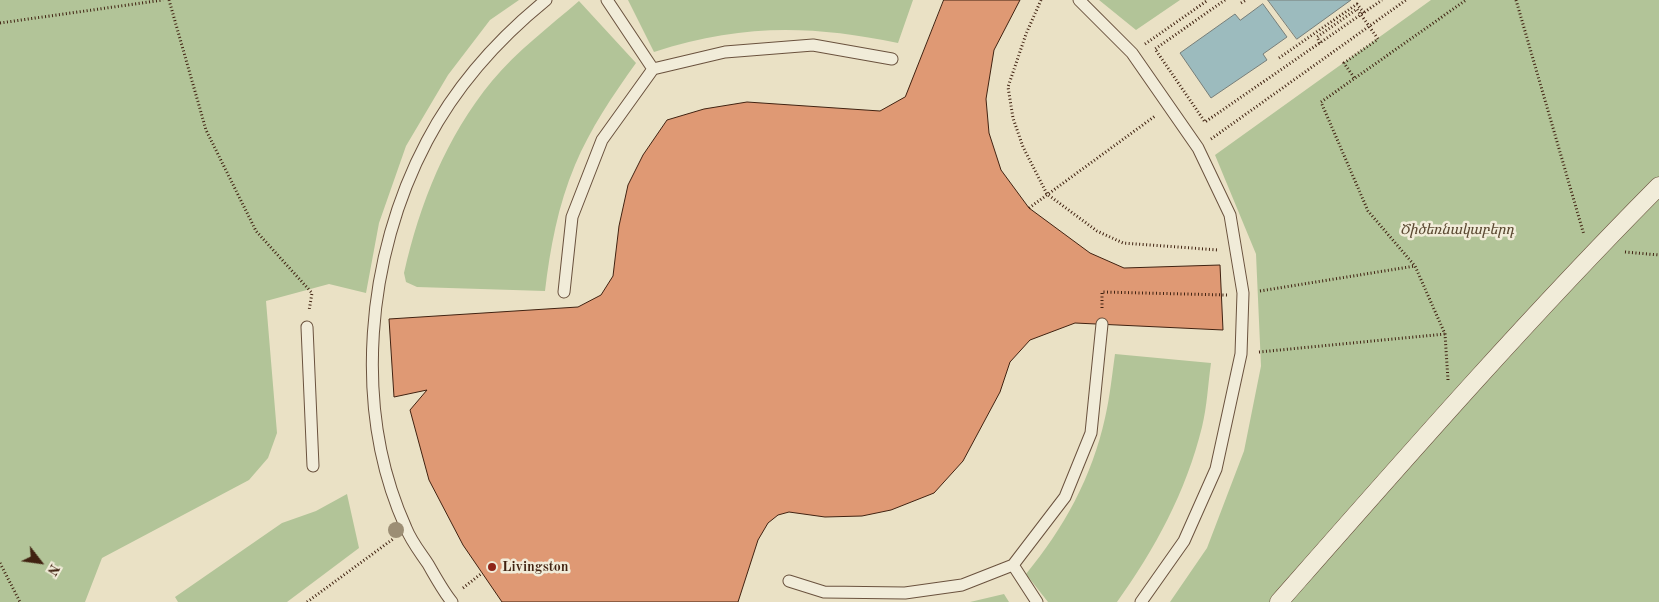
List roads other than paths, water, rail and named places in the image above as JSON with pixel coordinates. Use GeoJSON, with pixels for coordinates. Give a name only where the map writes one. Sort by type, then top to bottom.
{"type":"FeatureCollection","features":[{"type":"Feature","properties":{"kind":"street"},"geometry":{"type":"LineString","coordinates":[[1279,602],[1450,409],[1659,186]]}},
{"type":"Feature","properties":{"kind":"lane"},"geometry":{"type":"LineString","coordinates":[[451,600],[406,529],[386,472],[378,431],[372,370],[375,302],[384,259],[403,197],[427,141],[459,89],[492,49],[546,0]]}},
{"type":"Feature","properties":{"kind":"lane"},"geometry":{"type":"LineString","coordinates":[[607,0],[653,69]]}},
{"type":"Feature","properties":{"kind":"lane"},"geometry":{"type":"LineString","coordinates":[[1079,0],[1132,53],[1170,105],[1198,148],[1230,214],[1243,293],[1241,354],[1216,469],[1184,541],[1141,602]]}},
{"type":"Feature","properties":{"kind":"lane"},"geometry":{"type":"LineString","coordinates":[[564,292],[572,217],[602,140],[653,69],[725,52],[812,46],[892,59]]}},
{"type":"Feature","properties":{"kind":"lane"},"geometry":{"type":"LineString","coordinates":[[789,581],[824,592],[905,593],[962,584],[1013,565],[1065,497],[1090,433],[1102,324]]}},
{"type":"Feature","properties":{"kind":"lane"},"geometry":{"type":"LineString","coordinates":[[307,327],[313,466]]}},
{"type":"Feature","properties":{"kind":"lane"},"geometry":{"type":"LineString","coordinates":[[1013,565],[1037,602]]}},
{"type":"Feature","properties":{"kind":"water"},"geometry":{"type":"Polygon","coordinates":[[[1268,0],[1351,0],[1297,39],[1268,0]]]}},
{"type":"Feature","properties":{"kind":"water"},"geometry":{"type":"Polygon","coordinates":[[[1263,4],[1287,37],[1263,54],[1267,60],[1211,98],[1180,53],[1235,14],[1240,20],[1263,4]]]}},
{"type":"Feature","properties":{"kind":"place","name":"Livingston"},"geometry":{"type":"Point","coordinates":[492,567]}},
{"type":"Feature","properties":{"kind":"park label","name":"Ծիծեռնակաբերդ"},"geometry":{"type":"Point","coordinates":[1457,230]}}]}
